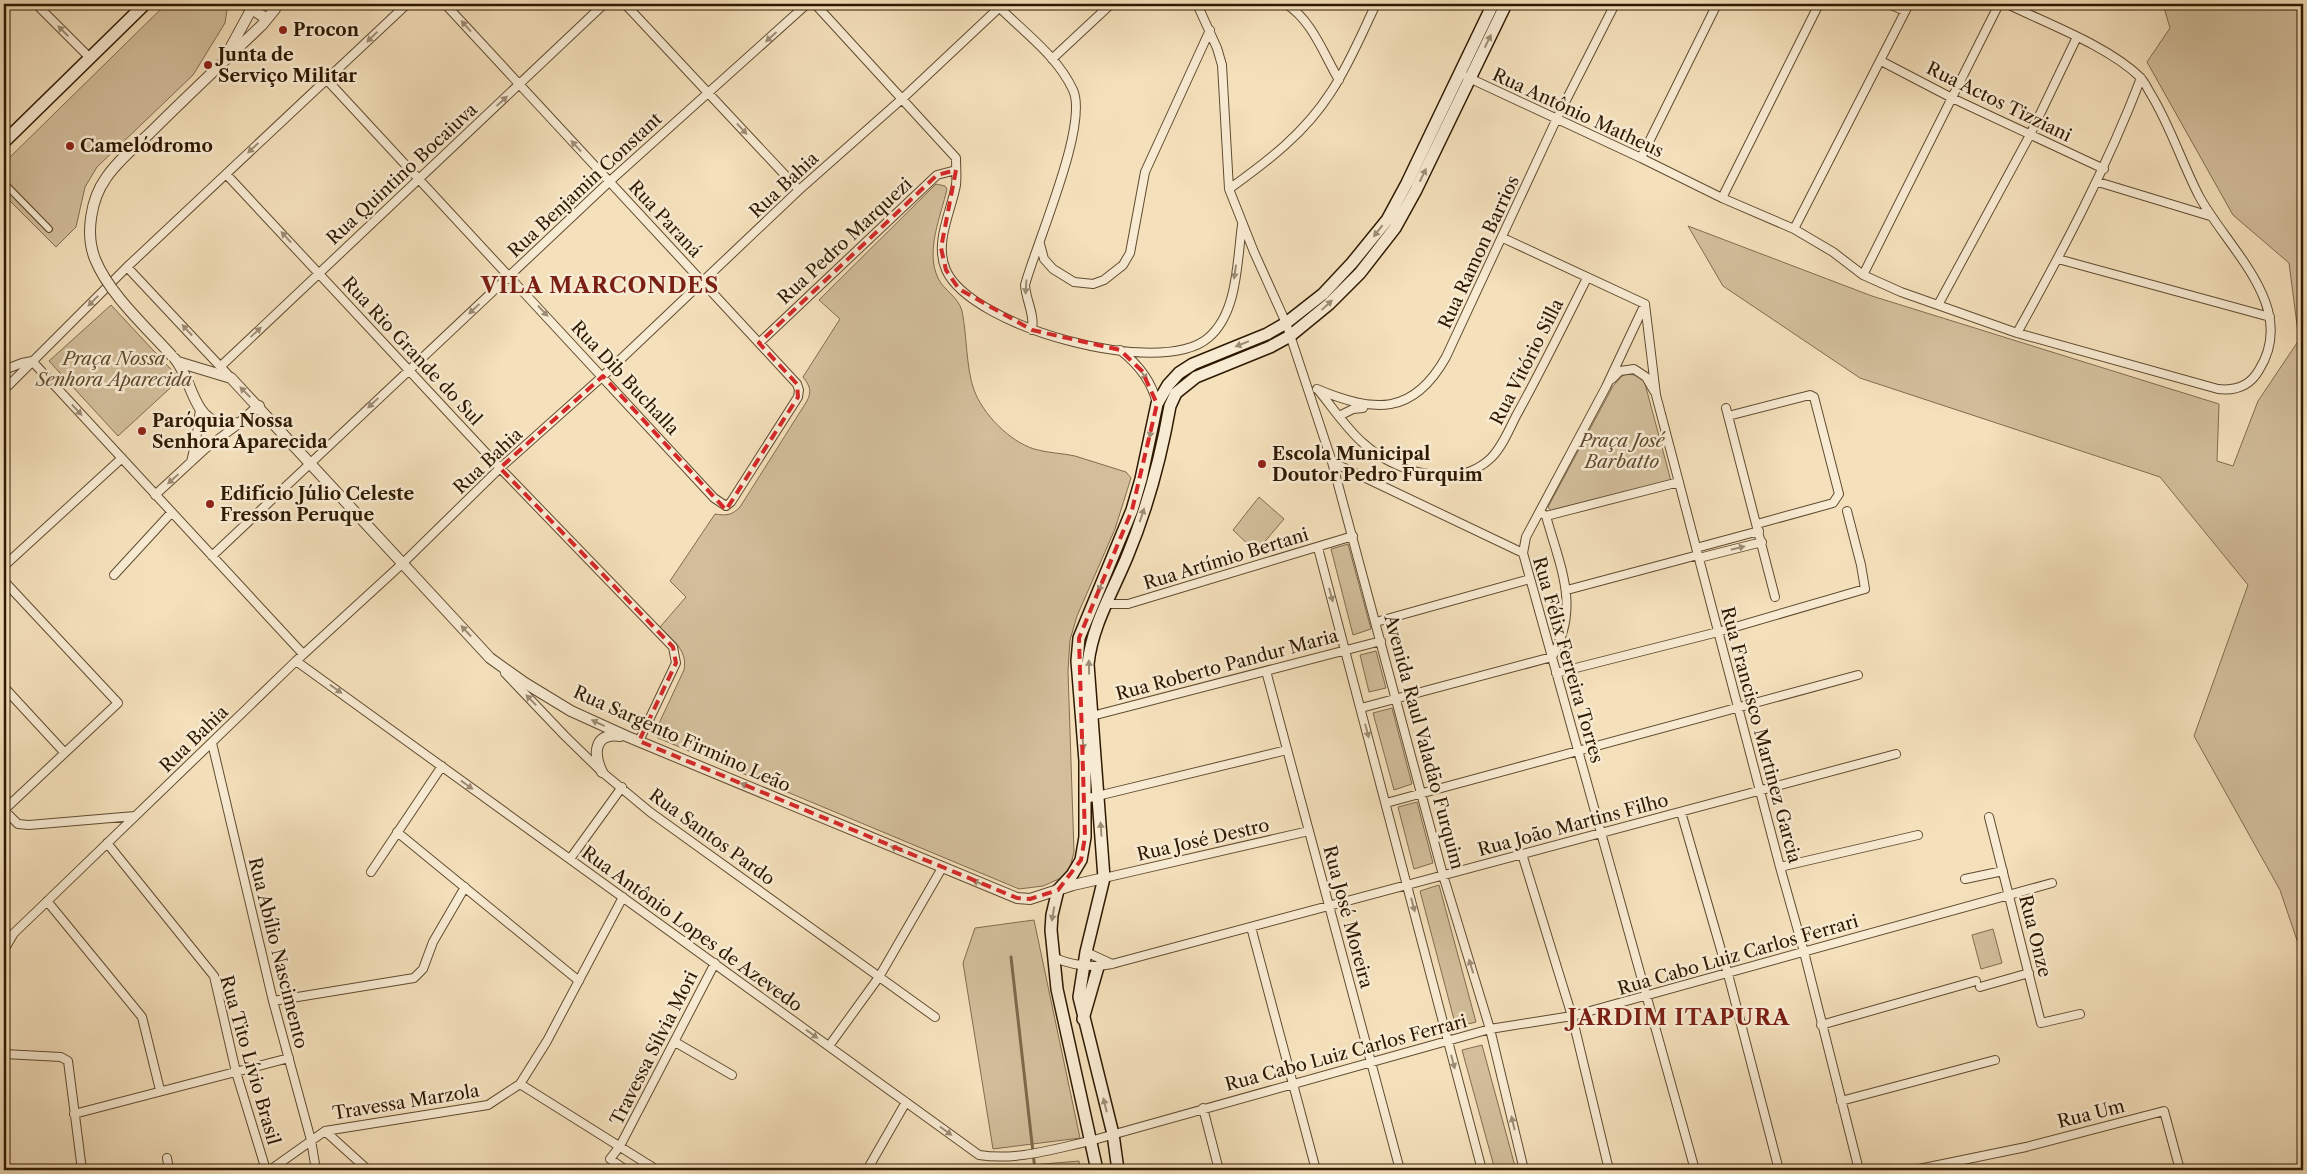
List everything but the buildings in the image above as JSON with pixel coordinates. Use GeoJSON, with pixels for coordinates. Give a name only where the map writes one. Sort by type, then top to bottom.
{"type":"FeatureCollection","features":[{"type":"Feature","properties":{"kind":"main road"},"geometry":{"type":"LineString","coordinates":[[4,142],[145,4]]}},
{"type":"Feature","properties":{"kind":"main road"},"geometry":{"type":"LineString","coordinates":[[1097,1170],[1056,989],[1055,958],[1050,930],[1058,890],[1072,875],[1080,860],[1084,837],[1086,718],[1090,646],[1142,517],[1176,393],[1196,377],[1270,347],[1290,336],[1329,304],[1360,272],[1395,228],[1416,190],[1465,76],[1493,4]]}},
{"type":"Feature","properties":{"kind":"main road"},"geometry":{"type":"LineString","coordinates":[[1118,1170],[1112,1134],[1079,998],[1086,952],[1104,878],[1099,797],[1077,661],[1079,638],[1132,510],[1156,408],[1168,385],[1193,364],[1267,334],[1286,323],[1323,294],[1352,263],[1387,220],[1506,4]]}},
{"type":"Feature","properties":{"kind":"main road"},"geometry":{"type":"LineString","coordinates":[[1156,408],[1169,414]]}},
{"type":"Feature","properties":{"kind":"main road"},"geometry":{"type":"LineString","coordinates":[[1083,1019],[1098,967]]}},
{"type":"Feature","properties":{"kind":"street"},"geometry":{"type":"LineString","coordinates":[[36,4],[90,58]]}},
{"type":"Feature","properties":{"kind":"street"},"geometry":{"type":"LineString","coordinates":[[4,390],[127,267],[407,4]]}},
{"type":"Feature","properties":{"kind":"street","name":"Rua Paraná"},"geometry":{"type":"LineString","coordinates":[[445,4],[797,384],[799,390]]}},
{"type":"Feature","properties":{"kind":"street","name":"Rua Quintino Bocaiuva"},"geometry":{"type":"LineString","coordinates":[[221,366],[604,4]]}},
{"type":"Feature","properties":{"kind":"street"},"geometry":{"type":"LineString","coordinates":[[626,4],[799,190]]}},
{"type":"Feature","properties":{"kind":"street","name":"Rua Benjamin Constant"},"geometry":{"type":"LineString","coordinates":[[212,556],[610,181],[807,4]]}},
{"type":"Feature","properties":{"kind":"street"},"geometry":{"type":"LineString","coordinates":[[815,4],[956,158],[956,184],[941,248],[946,270],[959,290],[1032,330],[1070,342],[1120,350],[1169,351],[1200,344],[1212,335],[1228,308],[1242,224]]}},
{"type":"Feature","properties":{"kind":"street"},"geometry":{"type":"LineString","coordinates":[[1052,59],[1111,4]]}},
{"type":"Feature","properties":{"kind":"street","name":"Avenida Raul Valadão Furquim"},"geometry":{"type":"LineString","coordinates":[[1197,4],[1210,30],[1222,65],[1229,189],[1242,224],[1286,323],[1332,462],[1443,875],[1490,1030],[1524,1170]]}},
{"type":"Feature","properties":{"kind":"street"},"geometry":{"type":"LineString","coordinates":[[1286,4],[1304,21],[1339,80]]}},
{"type":"Feature","properties":{"kind":"street"},"geometry":{"type":"LineString","coordinates":[[1229,189],[1272,158],[1298,134],[1318,110],[1339,80],[1376,4]]}},
{"type":"Feature","properties":{"kind":"street","name":"Rua Ramon Barrios"},"geometry":{"type":"LineString","coordinates":[[1304,374],[1317,389],[1346,401],[1375,407],[1402,401],[1423,390],[1431,382],[1446,357],[1503,238],[1556,118],[1615,4]]}},
{"type":"Feature","properties":{"kind":"street"},"geometry":{"type":"LineString","coordinates":[[1641,158],[1717,4]]}},
{"type":"Feature","properties":{"kind":"street"},"geometry":{"type":"LineString","coordinates":[[1722,198],[1819,4]]}},
{"type":"Feature","properties":{"kind":"street"},"geometry":{"type":"LineString","coordinates":[[1794,229],[1907,7],[1889,4]]}},
{"type":"Feature","properties":{"kind":"street"},"geometry":{"type":"LineString","coordinates":[[1863,275],[1999,4]]}},
{"type":"Feature","properties":{"kind":"street"},"geometry":{"type":"LineString","coordinates":[[2008,4],[2110,55],[2141,78],[2098,182],[2017,333]]}},
{"type":"Feature","properties":{"kind":"street"},"geometry":{"type":"LineString","coordinates":[[240,423],[221,423],[213,420],[200,409],[175,359],[103,275],[94,257],[90,233],[92,213],[98,192],[105,179],[120,161],[267,19],[274,5]]}},
{"type":"Feature","properties":{"kind":"street"},"geometry":{"type":"LineString","coordinates":[[999,5],[1052,59],[1073,90],[1076,107],[1073,136],[1040,244],[1025,285],[1026,300],[1034,322],[1032,330]]}},
{"type":"Feature","properties":{"kind":"street","name":"Rua Bahia"},"geometry":{"type":"LineString","coordinates":[[4,950],[14,933],[303,654],[403,562],[500,468],[603,376],[799,190],[903,98],[999,5]]}},
{"type":"Feature","properties":{"kind":"street"},"geometry":{"type":"LineString","coordinates":[[218,66],[250,6],[267,19]]}},
{"type":"Feature","properties":{"kind":"street"},"geometry":{"type":"LineString","coordinates":[[1040,244],[1044,259],[1053,270],[1074,282],[1093,284],[1115,274],[1124,265],[1130,253],[1145,172],[1210,30]]}},
{"type":"Feature","properties":{"kind":"street"},"geometry":{"type":"LineString","coordinates":[[1938,306],[2030,135],[2077,38]]}},
{"type":"Feature","properties":{"kind":"street","name":"Rua Actos Tizziani"},"geometry":{"type":"LineString","coordinates":[[1881,61],[1952,98],[2104,169]]}},
{"type":"Feature","properties":{"kind":"street","name":"Rua Antônio Matheus"},"geometry":{"type":"LineString","coordinates":[[1465,76],[1722,198],[1794,229],[1833,252],[1863,275],[1901,292],[2017,333],[2226,390],[2243,386],[2249,382],[2266,360],[2272,334],[2267,305],[2249,269],[2210,216],[2161,111],[2141,78]]}},
{"type":"Feature","properties":{"kind":"street","name":"Rua Dib Buchalla"},"geometry":{"type":"LineString","coordinates":[[327,80],[420,178],[714,498],[726,506],[731,502],[793,405],[799,390]]}},
{"type":"Feature","properties":{"kind":"street","name":"Rua Pedro Marquezi"},"geometry":{"type":"LineString","coordinates":[[759,343],[937,175],[956,170]]}},
{"type":"Feature","properties":{"kind":"street","name":"Rua Rio Grande do Sul"},"geometry":{"type":"LineString","coordinates":[[226,174],[500,468],[673,647],[676,663],[639,741]]}},
{"type":"Feature","properties":{"kind":"street"},"geometry":{"type":"LineString","coordinates":[[2098,182],[2210,216]]}},
{"type":"Feature","properties":{"kind":"street"},"geometry":{"type":"LineString","coordinates":[[4,183],[49,229]]}},
{"type":"Feature","properties":{"kind":"street"},"geometry":{"type":"LineString","coordinates":[[1503,238],[1645,304],[1606,387],[1526,537],[1523,553]]}},
{"type":"Feature","properties":{"kind":"street"},"geometry":{"type":"LineString","coordinates":[[2058,259],[2270,317]]}},
{"type":"Feature","properties":{"kind":"street","name":"Rua Sargento Firmino Leão"},"geometry":{"type":"LineString","coordinates":[[127,267],[259,406],[490,658],[525,683],[571,711],[626,736],[1016,898],[1030,899],[1104,878]]}},
{"type":"Feature","properties":{"kind":"street","name":"Rua Vitório Silla"},"geometry":{"type":"LineString","coordinates":[[1317,389],[1364,444],[1394,463],[1412,470],[1436,475],[1453,475],[1467,472],[1491,458],[1501,444],[1587,278]]}},
{"type":"Feature","properties":{"kind":"street","name":"Rua Francisco Martinez Garcia"},"geometry":{"type":"LineString","coordinates":[[1645,304],[1656,395],[1804,952],[1859,1170]]}},
{"type":"Feature","properties":{"kind":"street"},"geometry":{"type":"LineString","coordinates":[[1200,344],[1211,356]]}},
{"type":"Feature","properties":{"kind":"street"},"geometry":{"type":"LineString","coordinates":[[1120,350],[1142,371],[1154,393],[1156,408]]}},
{"type":"Feature","properties":{"kind":"street"},"geometry":{"type":"LineString","coordinates":[[175,359],[231,378]]}},
{"type":"Feature","properties":{"kind":"street"},"geometry":{"type":"LineString","coordinates":[[4,370],[22,362],[32,361]]}},
{"type":"Feature","properties":{"kind":"street"},"geometry":{"type":"LineString","coordinates":[[32,361],[303,654]]}},
{"type":"Feature","properties":{"kind":"street"},"geometry":{"type":"LineString","coordinates":[[1606,387],[1620,371],[1634,369],[1646,377],[1656,395]]}},
{"type":"Feature","properties":{"kind":"street"},"geometry":{"type":"LineString","coordinates":[[1697,554],[1758,527],[1833,503],[1839,494],[1814,397],[1810,395],[1727,412],[1758,527],[1762,542],[1776,598]]}},
{"type":"Feature","properties":{"kind":"street"},"geometry":{"type":"LineString","coordinates":[[155,495],[205,449],[259,406]]}},
{"type":"Feature","properties":{"kind":"street"},"geometry":{"type":"LineString","coordinates":[[1339,416],[1353,409],[1375,407]]}},
{"type":"Feature","properties":{"kind":"street"},"geometry":{"type":"LineString","coordinates":[[191,462],[200,409]]}},
{"type":"Feature","properties":{"kind":"street"},"geometry":{"type":"LineString","coordinates":[[4,566],[122,458]]}},
{"type":"Feature","properties":{"kind":"street","name":"Rua Félix Ferreira Torres"},"geometry":{"type":"LineString","coordinates":[[1332,462],[1523,553],[1695,1170]]}},
{"type":"Feature","properties":{"kind":"street"},"geometry":{"type":"LineString","coordinates":[[1539,512],[1546,516],[1679,482]]}},
{"type":"Feature","properties":{"kind":"street"},"geometry":{"type":"LineString","coordinates":[[1556,673],[1718,632],[1865,589],[1848,511]]}},
{"type":"Feature","properties":{"kind":"street"},"geometry":{"type":"LineString","coordinates":[[114,575],[172,513]]}},
{"type":"Feature","properties":{"kind":"street"},"geometry":{"type":"LineString","coordinates":[[1361,708],[1552,657],[1561,641],[1568,610],[1567,590],[1546,516]]}},
{"type":"Feature","properties":{"kind":"street","name":"Rua Artímio Bertani"},"geometry":{"type":"LineString","coordinates":[[1106,604],[1128,604],[1353,536]]}},
{"type":"Feature","properties":{"kind":"street"},"geometry":{"type":"LineString","coordinates":[[1567,590],[1697,554],[1762,542]]}},
{"type":"Feature","properties":{"kind":"street"},"geometry":{"type":"LineString","coordinates":[[1318,548],[1482,1170]]}},
{"type":"Feature","properties":{"kind":"street"},"geometry":{"type":"LineString","coordinates":[[1376,622],[1530,580]]}},
{"type":"Feature","properties":{"kind":"street"},"geometry":{"type":"LineString","coordinates":[[4,581],[118,703],[4,810],[18,824],[29,825],[135,816]]}},
{"type":"Feature","properties":{"kind":"street","name":"Rua Roberto Pandur Maria"},"geometry":{"type":"LineString","coordinates":[[1086,718],[1381,641]]}},
{"type":"Feature","properties":{"kind":"street","name":"Rua Santos Pardo"},"geometry":{"type":"LineString","coordinates":[[490,658],[564,736],[602,772],[650,812],[935,1017]]}},
{"type":"Feature","properties":{"kind":"street","name":"Rua Antônio Lopes de Azevedo"},"geometry":{"type":"LineString","coordinates":[[296,661],[979,1155],[998,1158],[1033,1154],[1112,1134]]}},
{"type":"Feature","properties":{"kind":"street","name":"Rua José Moreira"},"geometry":{"type":"LineString","coordinates":[[1266,671],[1400,1170]]}},
{"type":"Feature","properties":{"kind":"street"},"geometry":{"type":"LineString","coordinates":[[1386,804],[1858,675]]}},
{"type":"Feature","properties":{"kind":"street"},"geometry":{"type":"LineString","coordinates":[[4,687],[64,752]]}},
{"type":"Feature","properties":{"kind":"street"},"geometry":{"type":"LineString","coordinates":[[602,772],[596,757],[601,740],[614,735],[626,736]]}},
{"type":"Feature","properties":{"kind":"street","name":"Rua Abílio Nascimento"},"geometry":{"type":"LineString","coordinates":[[212,743],[272,1001],[311,1140],[316,1170]]}},
{"type":"Feature","properties":{"kind":"street"},"geometry":{"type":"LineString","coordinates":[[1085,799],[1287,750]]}},
{"type":"Feature","properties":{"kind":"street","name":"Rua João Martins Filho"},"geometry":{"type":"LineString","coordinates":[[1055,958],[1084,966],[1098,967],[1112,964],[1896,754]]}},
{"type":"Feature","properties":{"kind":"street"},"geometry":{"type":"LineString","coordinates":[[371,872],[442,766]]}},
{"type":"Feature","properties":{"kind":"street"},"geometry":{"type":"LineString","coordinates":[[570,858],[622,787]]}},
{"type":"Feature","properties":{"kind":"street"},"geometry":{"type":"LineString","coordinates":[[1681,812],[1728,974],[1779,1170]]}},
{"type":"Feature","properties":{"kind":"street","name":"Rua Onze"},"geometry":{"type":"LineString","coordinates":[[1989,817],[2041,1023],[2080,1014]]}},
{"type":"Feature","properties":{"kind":"street","name":"Rua José Destro"},"geometry":{"type":"LineString","coordinates":[[1104,878],[1309,831]]}},
{"type":"Feature","properties":{"kind":"street"},"geometry":{"type":"LineString","coordinates":[[398,832],[579,981]]}},
{"type":"Feature","properties":{"kind":"street"},"geometry":{"type":"LineString","coordinates":[[1780,867],[1918,834]]}},
{"type":"Feature","properties":{"kind":"street","name":"Rua Tito Lívio Brasil"},"geometry":{"type":"LineString","coordinates":[[107,843],[214,976],[236,1072],[266,1170]]}},
{"type":"Feature","properties":{"kind":"street"},"geometry":{"type":"LineString","coordinates":[[1522,854],[1572,1016],[1609,1170]]}},
{"type":"Feature","properties":{"kind":"street"},"geometry":{"type":"LineString","coordinates":[[829,1046],[878,977],[942,868]]}},
{"type":"Feature","properties":{"kind":"street"},"geometry":{"type":"LineString","coordinates":[[1966,879],[2002,871]]}},
{"type":"Feature","properties":{"kind":"street","name":"Rua Cabo Luiz Carlos Ferrari"},"geometry":{"type":"LineString","coordinates":[[1112,1134],[1490,1030],[1572,1016],[1647,996],[2052,883]]}},
{"type":"Feature","properties":{"kind":"street"},"geometry":{"type":"LineString","coordinates":[[272,1001],[414,978],[423,970],[433,942],[465,887]]}},
{"type":"Feature","properties":{"kind":"street","name":"Travessa Marzola"},"geometry":{"type":"LineString","coordinates":[[270,1170],[325,1131],[488,1105],[520,1084],[546,1041],[623,897]]}},
{"type":"Feature","properties":{"kind":"street"},"geometry":{"type":"LineString","coordinates":[[47,901],[142,1017],[160,1090]]}},
{"type":"Feature","properties":{"kind":"street"},"geometry":{"type":"LineString","coordinates":[[1251,927],[1316,1170]]}},
{"type":"Feature","properties":{"kind":"street"},"geometry":{"type":"LineString","coordinates":[[4,935],[14,933]]}},
{"type":"Feature","properties":{"kind":"street"},"geometry":{"type":"LineString","coordinates":[[1086,952],[1112,964]]}},
{"type":"Feature","properties":{"kind":"street","name":"Travessa Sílvia Mori"},"geometry":{"type":"LineString","coordinates":[[620,1146],[714,963]]}},
{"type":"Feature","properties":{"kind":"street"},"geometry":{"type":"LineString","coordinates":[[1821,1025],[1978,984],[2029,973]]}},
{"type":"Feature","properties":{"kind":"street"},"geometry":{"type":"LineString","coordinates":[[675,1042],[732,1075]]}},
{"type":"Feature","properties":{"kind":"street"},"geometry":{"type":"LineString","coordinates":[[4,1054],[61,1057],[68,1061],[82,1170]]}},
{"type":"Feature","properties":{"kind":"street"},"geometry":{"type":"LineString","coordinates":[[74,1114],[160,1090],[289,1058]]}},
{"type":"Feature","properties":{"kind":"street"},"geometry":{"type":"LineString","coordinates":[[1841,1101],[1994,1060]]}},
{"type":"Feature","properties":{"kind":"street","name":"Travessa Sílvia Mori"},"geometry":{"type":"LineString","coordinates":[[520,1084],[657,1170]]}},
{"type":"Feature","properties":{"kind":"street"},"geometry":{"type":"LineString","coordinates":[[866,1170],[906,1102]]}},
{"type":"Feature","properties":{"kind":"street"},"geometry":{"type":"LineString","coordinates":[[1203,1108],[1219,1170]]}},
{"type":"Feature","properties":{"kind":"street","name":"Rua Um"},"geometry":{"type":"LineString","coordinates":[[1914,1170],[1948,1167],[2164,1111],[2180,1170]]}},
{"type":"Feature","properties":{"kind":"street"},"geometry":{"type":"LineString","coordinates":[[325,1131],[368,1170]]}},
{"type":"Feature","properties":{"kind":"street"},"geometry":{"type":"LineString","coordinates":[[620,1146],[610,1159],[621,1169]]}},
{"type":"Feature","properties":{"kind":"street"},"geometry":{"type":"LineString","coordinates":[[167,1158],[169,1170]]}},
{"type":"Feature","properties":{"kind":"highlighted area"},"geometry":{"type":"Polygon","coordinates":[[[956,170],[941,248],[946,270],[959,289],[1032,330],[1120,350],[1142,371],[1157,404],[1132,510],[1079,638],[1085,837],[1081,860],[1058,890],[1030,899],[1017,898],[639,741],[676,663],[673,647],[500,468],[603,376],[726,510],[798,397],[797,384],[759,343],[937,175],[956,170]]]}},
{"type":"Feature","properties":{"kind":"green space"},"geometry":{"type":"Polygon","coordinates":[[[166,4],[228,4],[225,23],[193,75],[97,167],[85,187],[76,227],[56,247],[4,195],[4,163],[166,4]]]}},
{"type":"Feature","properties":{"kind":"green space"},"geometry":{"type":"Polygon","coordinates":[[[2163,4],[2303,4],[2303,958],[2280,890],[2194,736],[2248,585],[2160,477],[1860,378],[1723,286],[1688,226],[1872,296],[2219,404],[2217,461],[2233,466],[2258,401],[2299,340],[2289,263],[2233,215],[2147,62],[2170,28],[2163,4]]]}},
{"type":"Feature","properties":{"kind":"green space"},"geometry":{"type":"Polygon","coordinates":[[[936,184],[945,186],[947,189],[935,234],[934,268],[941,283],[957,301],[962,311],[971,381],[978,399],[998,426],[1015,440],[1034,449],[1070,455],[1126,472],[1131,478],[1115,529],[1077,616],[1070,640],[1068,671],[1074,852],[1068,875],[1043,886],[1019,889],[658,738],[654,734],[684,670],[685,663],[678,646],[660,627],[686,597],[670,581],[715,514],[729,514],[740,507],[807,401],[809,389],[803,377],[840,319],[819,300],[936,184]]]}},
{"type":"Feature","properties":{"kind":"green space","name":"Praça Nossa Senhora Aparecida"},"geometry":{"type":"Polygon","coordinates":[[[111,305],[180,379],[118,436],[49,361],[111,305]]]}},
{"type":"Feature","properties":{"kind":"green space","name":"Praça José Barbatto"},"geometry":{"type":"Polygon","coordinates":[[[1627,374],[1635,375],[1644,380],[1671,481],[1551,511],[1548,507],[1613,386],[1622,376],[1627,374]]]}},
{"type":"Feature","properties":{"kind":"green space"},"geometry":{"type":"Polygon","coordinates":[[[1259,497],[1284,519],[1256,552],[1233,530],[1259,497]]]}},
{"type":"Feature","properties":{"kind":"green space"},"geometry":{"type":"Polygon","coordinates":[[[1348,544],[1371,629],[1353,635],[1331,549],[1348,544]]]}},
{"type":"Feature","properties":{"kind":"green space"},"geometry":{"type":"Polygon","coordinates":[[[1376,651],[1386,688],[1369,692],[1360,655],[1376,651]]]}},
{"type":"Feature","properties":{"kind":"green space"},"geometry":{"type":"Polygon","coordinates":[[[1392,708],[1412,784],[1394,790],[1373,713],[1392,708]]]}},
{"type":"Feature","properties":{"kind":"green space"},"geometry":{"type":"Polygon","coordinates":[[[1417,802],[1433,863],[1414,869],[1398,807],[1417,802]]]}},
{"type":"Feature","properties":{"kind":"green space"},"geometry":{"type":"Polygon","coordinates":[[[1439,885],[1476,1022],[1456,1027],[1420,891],[1439,885]]]}},
{"type":"Feature","properties":{"kind":"green space"},"geometry":{"type":"Polygon","coordinates":[[[1034,920],[1080,1138],[993,1149],[963,963],[975,928],[1034,920]]]}},
{"type":"Feature","properties":{"kind":"green space"},"geometry":{"type":"Polygon","coordinates":[[[1993,929],[2002,963],[1981,969],[1972,935],[1993,929]]]}},
{"type":"Feature","properties":{"kind":"green space"},"geometry":{"type":"Polygon","coordinates":[[[1482,1045],[1516,1170],[1495,1170],[1462,1050],[1482,1045]]]}},
{"type":"Feature","properties":{"kind":"green space"},"geometry":{"type":"Polygon","coordinates":[[[1079,1161],[1080,1170],[1007,1170],[1007,1167],[1079,1161]]]}},
{"type":"Feature","properties":{"kind":"waterway"},"geometry":{"type":"LineString","coordinates":[[1011,957],[1035,1170]]}},
{"type":"Feature","properties":{"kind":"place","name":"Procon"},"geometry":{"type":"Point","coordinates":[283,30]}},
{"type":"Feature","properties":{"kind":"place","name":"Junta de Serviço Militar"},"geometry":{"type":"Point","coordinates":[208,65]}},
{"type":"Feature","properties":{"kind":"place","name":"Camelódromo"},"geometry":{"type":"Point","coordinates":[70,146]}},
{"type":"Feature","properties":{"kind":"place","name":"Paróquia Nossa Senhora Aparecida"},"geometry":{"type":"Point","coordinates":[142,431]}},
{"type":"Feature","properties":{"kind":"place","name":"Escola Municipal Doutor Pedro Furquim"},"geometry":{"type":"Point","coordinates":[1262,464]}},
{"type":"Feature","properties":{"kind":"place","name":"Edifício Júlio Celeste Fresson Peruque"},"geometry":{"type":"Point","coordinates":[210,504]}},
{"type":"Feature","properties":{"kind":"district","name":"VILA MARCONDES"},"geometry":{"type":"Point","coordinates":[600,285]}},
{"type":"Feature","properties":{"kind":"district","name":"JARDIM ITAPURA"},"geometry":{"type":"Point","coordinates":[1679,1017]}}]}
